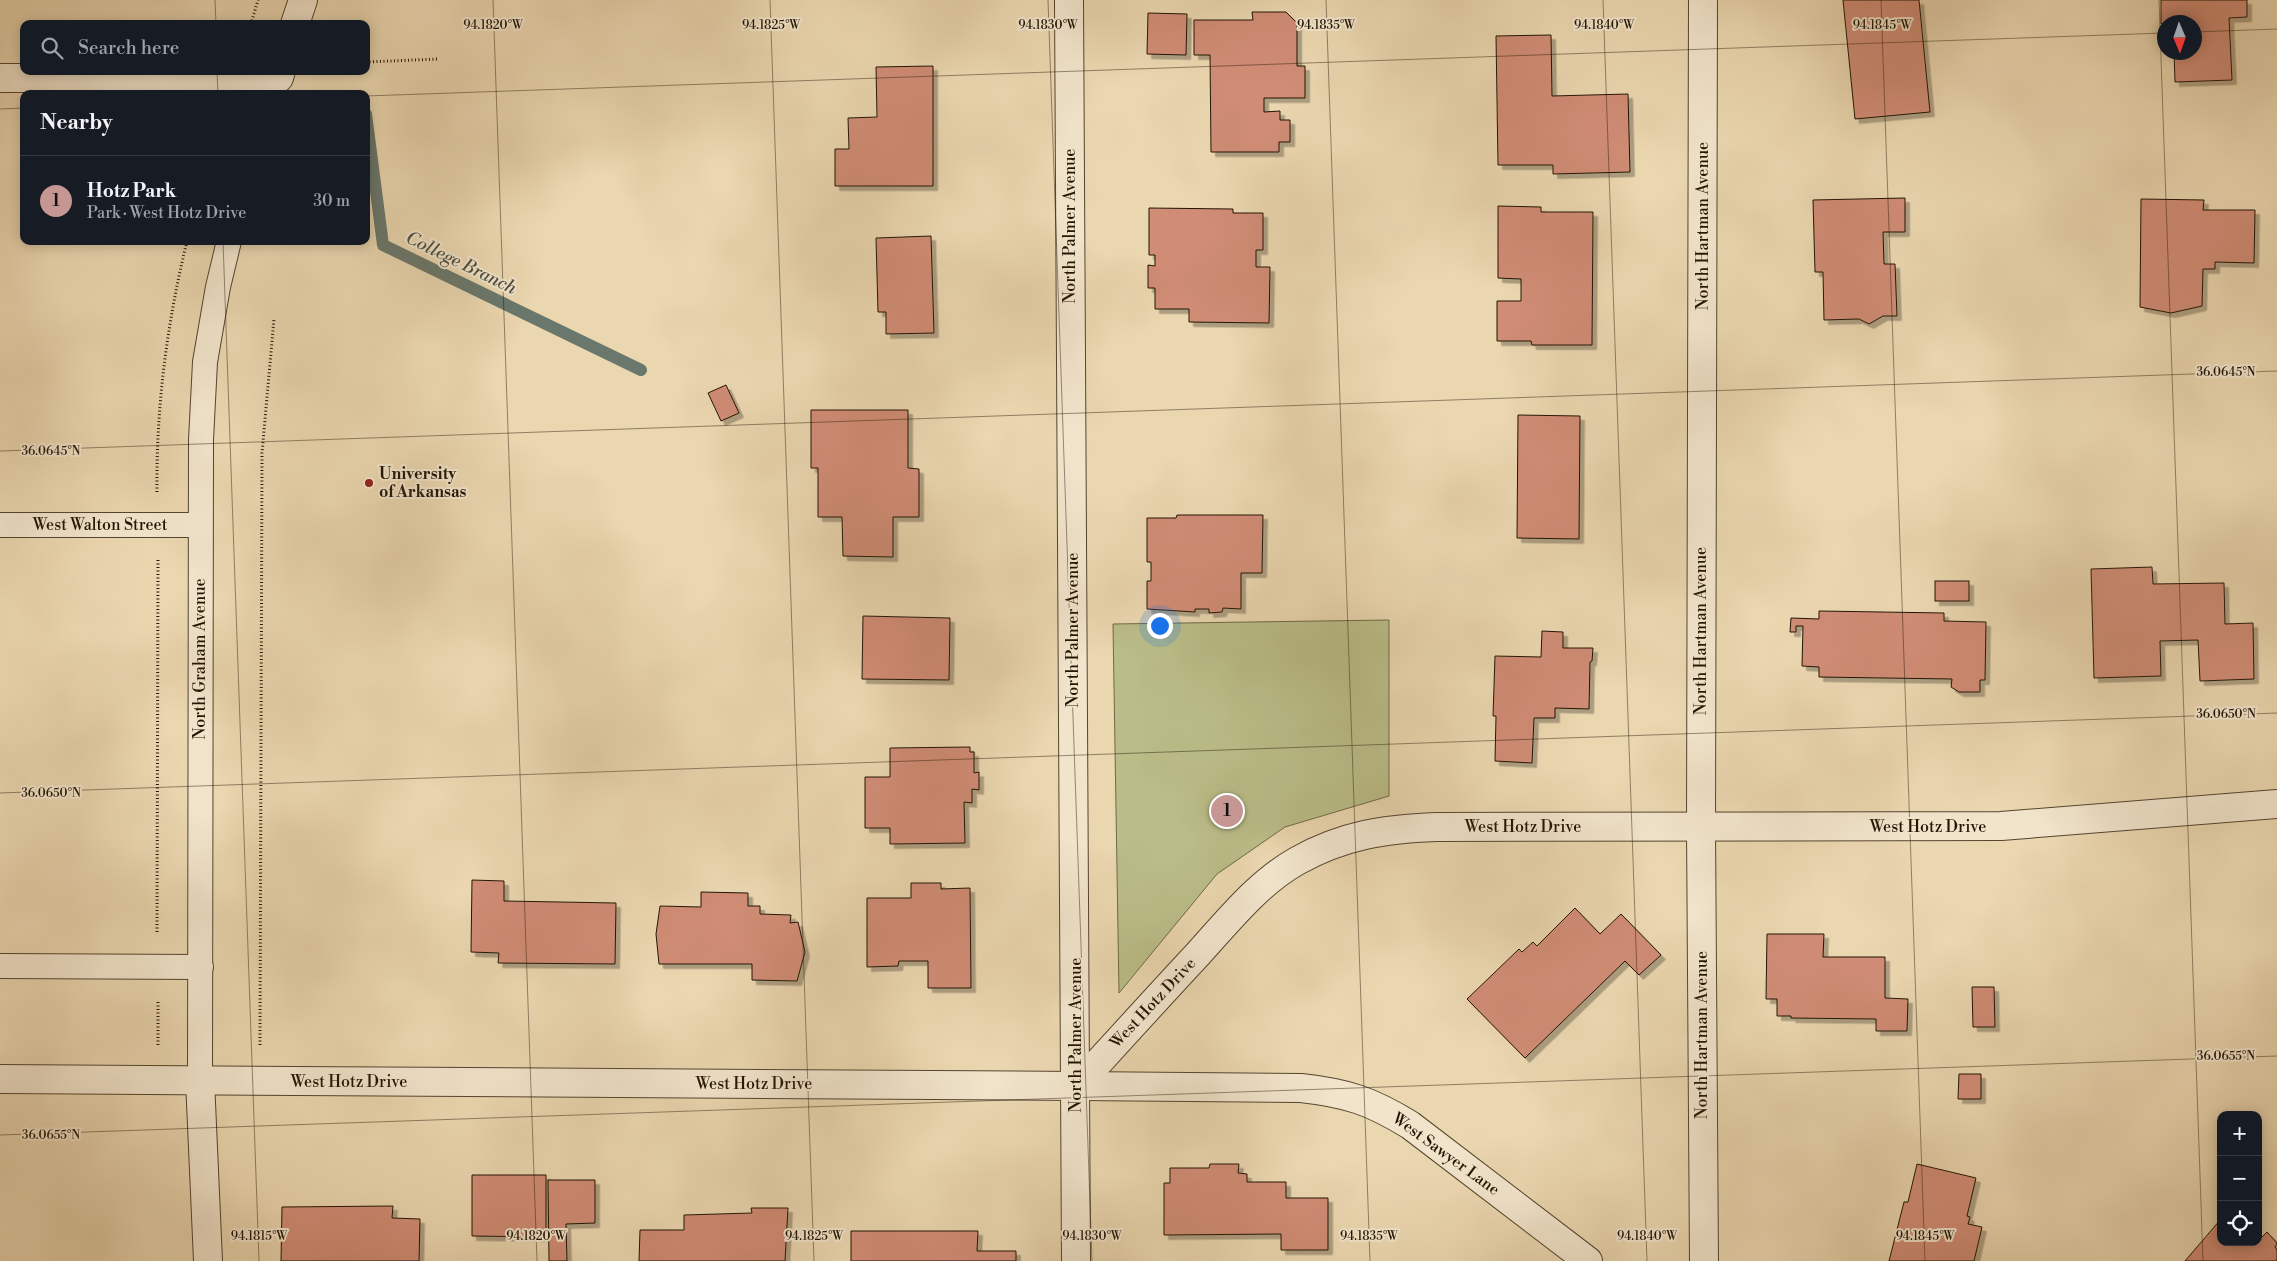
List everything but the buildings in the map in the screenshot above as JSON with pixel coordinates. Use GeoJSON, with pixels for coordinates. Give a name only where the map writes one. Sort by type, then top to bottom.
{"type":"FeatureCollection","features":[{"type":"Feature","properties":{"kind":"street"},"geometry":{"type":"LineString","coordinates":[[296,20],[303,0]]}},
{"type":"Feature","properties":{"kind":"street","name":"North Palmer Avenue"},"geometry":{"type":"LineString","coordinates":[[1069,0],[1076,1261]]}},
{"type":"Feature","properties":{"kind":"street","name":"North Hartman Avenue"},"geometry":{"type":"LineString","coordinates":[[1703,0],[1701,828],[1704,1261]]}},
{"type":"Feature","properties":{"kind":"street"},"geometry":{"type":"LineString","coordinates":[[0,78],[278,81]]}},
{"type":"Feature","properties":{"kind":"street","name":"West Hotz Drive"},"geometry":{"type":"LineString","coordinates":[[0,1079],[1076,1086],[1235,913],[1262,888],[1297,861],[1330,846],[1364,834],[1402,828],[2000,826],[2277,804]]}},
{"type":"Feature","properties":{"kind":"street"},"geometry":{"type":"LineString","coordinates":[[200,1080],[208,1261]]}},
{"type":"Feature","properties":{"kind":"street","name":"West Sawyer Lane"},"geometry":{"type":"LineString","coordinates":[[1076,1086],[1301,1088],[1356,1097],[1380,1107],[1410,1125],[1588,1261]]}},
{"type":"Feature","properties":{"kind":"lane","name":"North Graham Avenue"},"geometry":{"type":"LineString","coordinates":[[200,1080],[199,525],[201,440],[205,362],[218,287],[229,245]]}},
{"type":"Feature","properties":{"kind":"lane","name":"West Walton Street"},"geometry":{"type":"LineString","coordinates":[[0,525],[199,525]]}},
{"type":"Feature","properties":{"kind":"lane"},"geometry":{"type":"LineString","coordinates":[[0,966],[201,967]]}},
{"type":"Feature","properties":{"kind":"path"},"geometry":{"type":"LineString","coordinates":[[252,20],[258,0]]}},
{"type":"Feature","properties":{"kind":"path"},"geometry":{"type":"LineString","coordinates":[[370,62],[438,59]]}},
{"type":"Feature","properties":{"kind":"path"},"geometry":{"type":"LineString","coordinates":[[157,1080],[157,477],[160,404],[174,294],[186,245]]}},
{"type":"Feature","properties":{"kind":"path"},"geometry":{"type":"LineString","coordinates":[[260,1045],[262,470],[268,370],[274,319]]}},
{"type":"Feature","properties":{"kind":"green space"},"geometry":{"type":"Polygon","coordinates":[[[1389,620],[1389,796],[1285,827],[1217,874],[1119,993],[1113,624],[1389,620]]]}},
{"type":"Feature","properties":{"kind":"waterway","name":"College Branch"},"geometry":{"type":"LineString","coordinates":[[370,145],[383,245],[641,370]]}},
{"type":"Feature","properties":{"kind":"place","name":"University of Arkansas"},"geometry":{"type":"Point","coordinates":[369,483]}},
{"type":"Feature","properties":{"kind":"place","name":"Hotz Park"},"geometry":{"type":"Point","coordinates":[1227,811]}}]}
